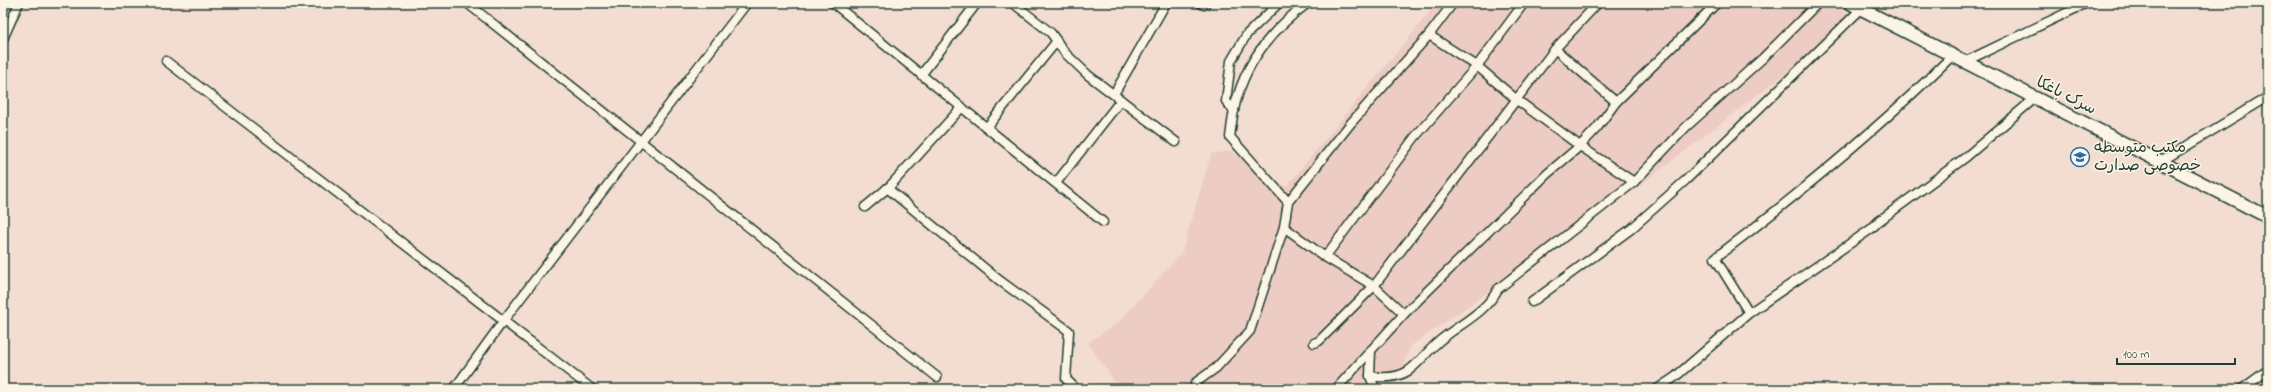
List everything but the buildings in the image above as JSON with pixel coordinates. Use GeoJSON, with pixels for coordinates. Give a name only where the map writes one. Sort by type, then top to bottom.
{"type":"FeatureCollection","features":[{"type":"Feature","properties":{"kind":"street"},"geometry":{"type":"LineString","coordinates":[[3,39],[19,3]]}},
{"type":"Feature","properties":{"kind":"street"},"geometry":{"type":"LineString","coordinates":[[467,3],[937,376]]}},
{"type":"Feature","properties":{"kind":"street"},"geometry":{"type":"LineString","coordinates":[[454,389],[504,320],[746,3]]}},
{"type":"Feature","properties":{"kind":"street"},"geometry":{"type":"LineString","coordinates":[[833,3],[1103,222]]}},
{"type":"Feature","properties":{"kind":"street"},"geometry":{"type":"LineString","coordinates":[[921,75],[977,3]]}},
{"type":"Feature","properties":{"kind":"street"},"geometry":{"type":"LineString","coordinates":[[1013,3],[1051,33],[1065,53],[1121,100],[1176,142]]}},
{"type":"Feature","properties":{"kind":"street"},"geometry":{"type":"LineString","coordinates":[[1114,94],[1166,3]]}},
{"type":"Feature","properties":{"kind":"street"},"geometry":{"type":"LineString","coordinates":[[1200,3],[1204,5],[1206,3]]}},
{"type":"Feature","properties":{"kind":"street"},"geometry":{"type":"LineString","coordinates":[[1234,111],[1226,101],[1231,61],[1246,34],[1278,3]]}},
{"type":"Feature","properties":{"kind":"street"},"geometry":{"type":"LineString","coordinates":[[1288,202],[1230,138],[1238,94],[1259,49],[1288,18],[1308,3]]}},
{"type":"Feature","properties":{"kind":"street"},"geometry":{"type":"LineString","coordinates":[[1195,383],[1216,368],[1250,331],[1284,227],[1288,202],[1351,123],[1429,35],[1453,3]]}},
{"type":"Feature","properties":{"kind":"street"},"geometry":{"type":"LineString","coordinates":[[1325,257],[1415,137],[1478,66],[1524,3]]}},
{"type":"Feature","properties":{"kind":"street"},"geometry":{"type":"LineString","coordinates":[[1314,343],[1319,341],[1374,286],[1555,49],[1598,3]]}},
{"type":"Feature","properties":{"kind":"street"},"geometry":{"type":"LineString","coordinates":[[1336,389],[1404,314],[1547,174],[1580,146],[1597,128],[1616,102],[1716,3]]}},
{"type":"Feature","properties":{"kind":"street"},"geometry":{"type":"LineString","coordinates":[[1370,376],[1381,378],[1395,376],[1408,371],[1438,343],[1491,302],[1498,289],[1634,182],[1686,127],[1763,58],[1818,3]]}},
{"type":"Feature","properties":{"kind":"street","name":"سرک باغکا"},"geometry":{"type":"LineString","coordinates":[[1850,3],[2268,217]]}},
{"type":"Feature","properties":{"kind":"street"},"geometry":{"type":"LineString","coordinates":[[1964,62],[2087,3]]}},
{"type":"Feature","properties":{"kind":"street"},"geometry":{"type":"LineString","coordinates":[[1532,302],[1631,229],[1686,180],[1861,9]]}},
{"type":"Feature","properties":{"kind":"street"},"geometry":{"type":"LineString","coordinates":[[1429,35],[1478,66],[1517,100],[1580,146],[1634,182]]}},
{"type":"Feature","properties":{"kind":"street"},"geometry":{"type":"LineString","coordinates":[[987,127],[1057,41]]}},
{"type":"Feature","properties":{"kind":"street"},"geometry":{"type":"LineString","coordinates":[[1555,49],[1616,102]]}},
{"type":"Feature","properties":{"kind":"street"},"geometry":{"type":"LineString","coordinates":[[1749,313],[1715,258],[1781,208],[1844,156],[1902,105],[1952,56]]}},
{"type":"Feature","properties":{"kind":"street"},"geometry":{"type":"LineString","coordinates":[[166,60],[592,389]]}},
{"type":"Feature","properties":{"kind":"street"},"geometry":{"type":"LineString","coordinates":[[2160,162],[2268,96]]}},
{"type":"Feature","properties":{"kind":"street"},"geometry":{"type":"LineString","coordinates":[[1657,389],[1675,377],[1749,313],[1871,229],[1879,221],[1966,157],[2035,98]]}},
{"type":"Feature","properties":{"kind":"street"},"geometry":{"type":"LineString","coordinates":[[1056,183],[1121,100]]}},
{"type":"Feature","properties":{"kind":"street"},"geometry":{"type":"LineString","coordinates":[[865,206],[887,188],[962,107]]}},
{"type":"Feature","properties":{"kind":"street"},"geometry":{"type":"LineString","coordinates":[[887,188],[999,280],[1069,331],[1066,379],[1076,389]]}},
{"type":"Feature","properties":{"kind":"street"},"geometry":{"type":"LineString","coordinates":[[1284,227],[1325,257],[1374,286],[1404,314]]}},
{"type":"Feature","properties":{"kind":"street"},"geometry":{"type":"LineString","coordinates":[[1371,350],[1370,376],[1375,389]]}},
{"type":"Feature","properties":{"kind":"street"},"geometry":{"type":"LineString","coordinates":[[2242,389],[2268,370]]}},
{"type":"Feature","properties":{"kind":"shaded area"},"geometry":{"type":"Polygon","coordinates":[[[1437,3],[1827,3],[1848,14],[1795,66],[1642,184],[1411,346],[1394,389],[1120,389],[1088,343],[1121,320],[1182,252],[1211,154],[1230,151],[1286,187],[1437,3]]]}},
{"type":"Feature","properties":{"kind":"place","name":"مکتب متوسطه خصوصی صدارت"},"geometry":{"type":"Point","coordinates":[2080,157]}}]}
